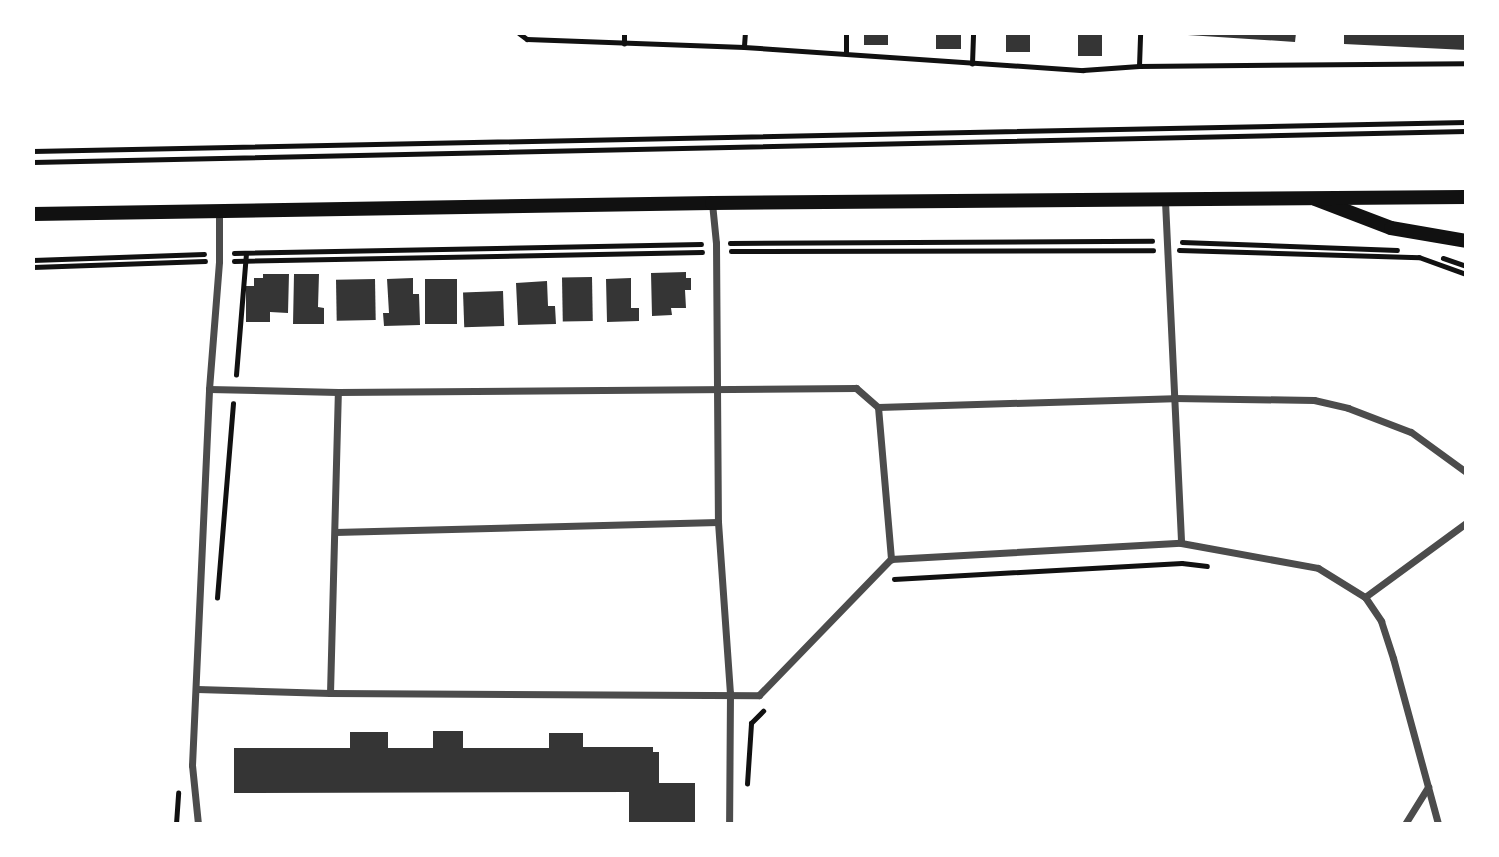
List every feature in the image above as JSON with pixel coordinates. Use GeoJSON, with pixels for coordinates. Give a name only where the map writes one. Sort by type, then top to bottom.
{"type":"FeatureCollection","features":[{"type":"Feature","properties":{"kind":"main road"},"geometry":{"type":"LineString","coordinates":[[1308,196],[1391,228],[1466,241]]}},
{"type":"Feature","properties":{"kind":"main road"},"geometry":{"type":"LineString","coordinates":[[33,214],[712,203],[1165,201],[1308,196],[1466,197]]}},
{"type":"Feature","properties":{"kind":"street"},"geometry":{"type":"LineString","coordinates":[[1165,201],[1164,250],[1181,543]]}},
{"type":"Feature","properties":{"kind":"street"},"geometry":{"type":"LineString","coordinates":[[712,203],[716,247],[718,522],[730,693],[729,824]]}},
{"type":"Feature","properties":{"kind":"street"},"geometry":{"type":"LineString","coordinates":[[198,824],[192,765],[209,389],[219,257],[219,210]]}},
{"type":"Feature","properties":{"kind":"street"},"geometry":{"type":"LineString","coordinates":[[209,389],[338,392],[856,388],[878,407],[1173,397],[1314,400],[1348,408],[1411,432],[1466,472]]}},
{"type":"Feature","properties":{"kind":"street"},"geometry":{"type":"LineString","coordinates":[[330,693],[338,392]]}},
{"type":"Feature","properties":{"kind":"street"},"geometry":{"type":"LineString","coordinates":[[878,407],[891,559]]}},
{"type":"Feature","properties":{"kind":"street"},"geometry":{"type":"LineString","coordinates":[[335,532],[718,522]]}},
{"type":"Feature","properties":{"kind":"street"},"geometry":{"type":"LineString","coordinates":[[1365,597],[1466,523]]}},
{"type":"Feature","properties":{"kind":"street"},"geometry":{"type":"LineString","coordinates":[[197,690],[759,695],[891,559],[1181,543],[1318,568],[1365,597],[1381,621],[1438,824]]}},
{"type":"Feature","properties":{"kind":"street"},"geometry":{"type":"LineString","coordinates":[[1405,824],[1428,787]]}},
{"type":"Feature","properties":{"kind":"path"},"geometry":{"type":"LineString","coordinates":[[519,33],[527,39],[846,52],[972,64],[1083,70],[1139,66],[1466,63]]}},
{"type":"Feature","properties":{"kind":"path"},"geometry":{"type":"LineString","coordinates":[[624,33],[624,44]]}},
{"type":"Feature","properties":{"kind":"path"},"geometry":{"type":"LineString","coordinates":[[744,47],[745,33]]}},
{"type":"Feature","properties":{"kind":"path"},"geometry":{"type":"LineString","coordinates":[[846,33],[846,52]]}},
{"type":"Feature","properties":{"kind":"path"},"geometry":{"type":"LineString","coordinates":[[972,64],[973,33]]}},
{"type":"Feature","properties":{"kind":"path"},"geometry":{"type":"LineString","coordinates":[[1139,66],[1140,33]]}},
{"type":"Feature","properties":{"kind":"path"},"geometry":{"type":"LineString","coordinates":[[33,151],[1466,122]]}},
{"type":"Feature","properties":{"kind":"path"},"geometry":{"type":"LineString","coordinates":[[33,162],[1466,131]]}},
{"type":"Feature","properties":{"kind":"path"},"geometry":{"type":"LineString","coordinates":[[33,267],[219,257],[246,253],[1166,241],[1421,251],[1466,266]]}},
{"type":"Feature","properties":{"kind":"path"},"geometry":{"type":"LineString","coordinates":[[33,260],[219,257],[244,261],[716,247],[1164,250],[1419,257],[1466,274]]}},
{"type":"Feature","properties":{"kind":"path"},"geometry":{"type":"LineString","coordinates":[[217,611],[246,253]]}},
{"type":"Feature","properties":{"kind":"path"},"geometry":{"type":"LineString","coordinates":[[892,579],[1182,563],[1219,567]]}},
{"type":"Feature","properties":{"kind":"path"},"geometry":{"type":"LineString","coordinates":[[747,786],[751,723],[769,704]]}},
{"type":"Feature","properties":{"kind":"building"},"geometry":{"type":"Polygon","coordinates":[[[864,33],[888,33],[888,45],[864,45],[864,33]]]}},
{"type":"Feature","properties":{"kind":"building"},"geometry":{"type":"Polygon","coordinates":[[[936,33],[961,33],[961,49],[936,49],[936,33]]]}},
{"type":"Feature","properties":{"kind":"building"},"geometry":{"type":"Polygon","coordinates":[[[1006,33],[1030,33],[1030,52],[1006,52],[1006,33]]]}},
{"type":"Feature","properties":{"kind":"building"},"geometry":{"type":"Polygon","coordinates":[[[1078,33],[1102,33],[1102,56],[1078,56],[1078,33]]]}},
{"type":"Feature","properties":{"kind":"building"},"geometry":{"type":"Polygon","coordinates":[[[1157,33],[1296,33],[1295,42],[1157,33]]]}},
{"type":"Feature","properties":{"kind":"building"},"geometry":{"type":"Polygon","coordinates":[[[1344,33],[1466,33],[1466,50],[1344,44],[1344,33]]]}},
{"type":"Feature","properties":{"kind":"building"},"geometry":{"type":"Polygon","coordinates":[[[686,272],[686,278],[691,278],[691,290],[685,290],[686,308],[671,308],[672,315],[652,316],[651,273],[686,272]]]}},
{"type":"Feature","properties":{"kind":"building"},"geometry":{"type":"Polygon","coordinates":[[[263,274],[289,274],[288,313],[270,312],[270,322],[246,322],[246,286],[254,286],[254,278],[263,278],[263,274]]]}},
{"type":"Feature","properties":{"kind":"building"},"geometry":{"type":"Polygon","coordinates":[[[294,274],[319,274],[318,307],[324,308],[324,324],[293,324],[294,274]]]}},
{"type":"Feature","properties":{"kind":"building"},"geometry":{"type":"Polygon","coordinates":[[[592,277],[593,321],[563,322],[562,278],[592,277]]]}},
{"type":"Feature","properties":{"kind":"building"},"geometry":{"type":"Polygon","coordinates":[[[413,278],[413,294],[419,294],[420,325],[384,326],[383,313],[389,313],[387,279],[413,278]]]}},
{"type":"Feature","properties":{"kind":"building"},"geometry":{"type":"Polygon","coordinates":[[[631,278],[631,308],[639,308],[639,321],[607,322],[606,279],[631,278]]]}},
{"type":"Feature","properties":{"kind":"building"},"geometry":{"type":"Polygon","coordinates":[[[375,279],[376,320],[337,321],[336,280],[375,279]]]}},
{"type":"Feature","properties":{"kind":"building"},"geometry":{"type":"Polygon","coordinates":[[[425,279],[457,279],[457,324],[425,324],[425,279]]]}},
{"type":"Feature","properties":{"kind":"building"},"geometry":{"type":"Polygon","coordinates":[[[547,281],[548,306],[555,306],[556,324],[518,325],[516,283],[547,281]]]}},
{"type":"Feature","properties":{"kind":"building"},"geometry":{"type":"Polygon","coordinates":[[[503,291],[504,326],[464,327],[463,292],[503,291]]]}},
{"type":"Feature","properties":{"kind":"building"},"geometry":{"type":"Polygon","coordinates":[[[433,731],[463,731],[463,748],[549,748],[549,733],[583,733],[583,747],[653,747],[653,752],[659,752],[659,783],[695,783],[695,824],[629,824],[629,792],[234,793],[234,748],[350,748],[350,732],[388,732],[388,748],[433,748],[433,731]]]}}]}
